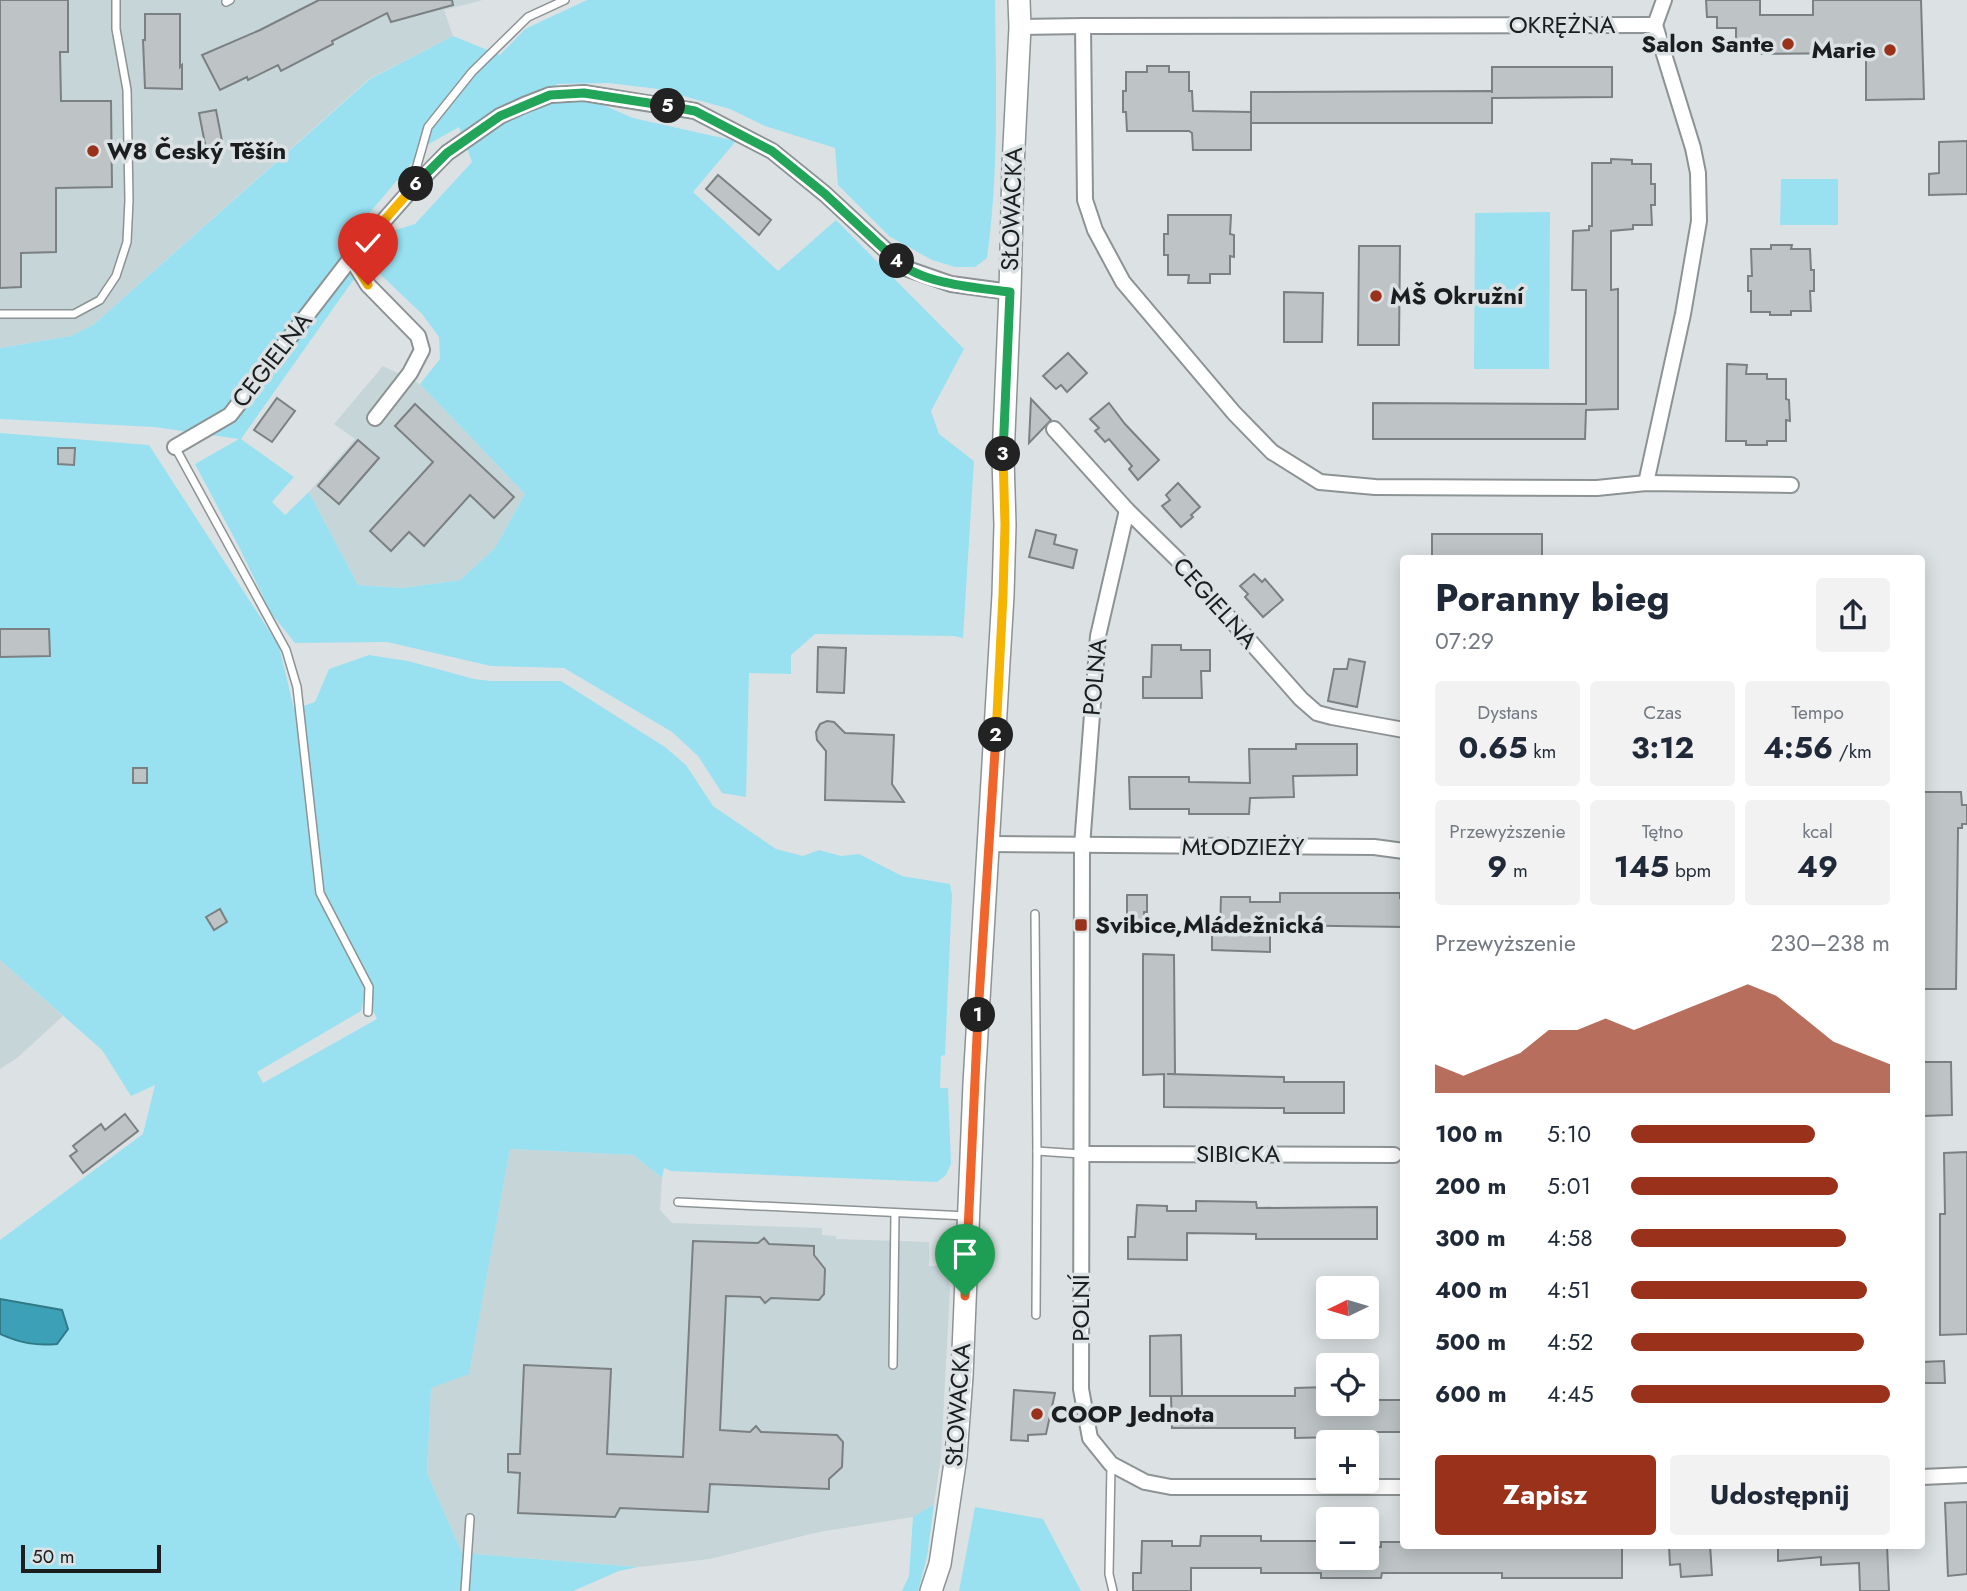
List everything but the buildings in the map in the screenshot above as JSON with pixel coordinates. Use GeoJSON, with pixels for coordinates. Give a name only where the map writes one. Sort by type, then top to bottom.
{"type":"FeatureCollection","features":[{"type":"Feature","properties":{"kind":"street","name":"SŁOWACKA"},"geometry":{"type":"LineString","coordinates":[[932,1591],[940,1564],[956,1456],[962,1376],[967,1216],[1003,595],[1003,458],[1019,0]]}},
{"type":"Feature","properties":{"kind":"street"},"geometry":{"type":"LineString","coordinates":[[1646,483],[1683,314],[1699,221],[1698,173],[1693,148],[1655,25],[1664,0]]}},
{"type":"Feature","properties":{"kind":"street","name":"OKRĘŻNA"},"geometry":{"type":"LineString","coordinates":[[1020,27],[1655,25]]}},
{"type":"Feature","properties":{"kind":"street"},"geometry":{"type":"LineString","coordinates":[[1083,26],[1085,200],[1095,230],[1123,282],[1234,413],[1272,452],[1320,482],[1375,487],[1597,488],[1646,483],[1791,485]]}},
{"type":"Feature","properties":{"kind":"street","name":"CEGIELNA"},"geometry":{"type":"LineString","coordinates":[[175,447],[230,415],[351,258],[447,153],[500,116],[550,95],[584,93],[695,111],[772,151],[825,194],[905,268],[951,284],[1010,292]]}},
{"type":"Feature","properties":{"kind":"street"},"geometry":{"type":"LineString","coordinates":[[351,258],[368,285],[418,336],[422,350],[410,373],[375,418]]}},
{"type":"Feature","properties":{"kind":"street","name":"CEGIELNA"},"geometry":{"type":"LineString","coordinates":[[1054,429],[1127,510],[1177,559],[1301,699],[1317,713],[1400,729]]}},
{"type":"Feature","properties":{"kind":"street","name":"POLNA"},"geometry":{"type":"LineString","coordinates":[[1082,846],[1098,636],[1127,510]]}},
{"type":"Feature","properties":{"kind":"street","name":"MŁODZIEŻY"},"geometry":{"type":"LineString","coordinates":[[990,844],[1374,847],[1400,850]]}},
{"type":"Feature","properties":{"kind":"street","name":"POLNÍ"},"geometry":{"type":"LineString","coordinates":[[1082,846],[1081,1389],[1090,1438],[1111,1464],[1146,1482],[1171,1487],[1400,1487]]}},
{"type":"Feature","properties":{"kind":"street","name":"SIBICKA"},"geometry":{"type":"LineString","coordinates":[[1081,1153],[1394,1155]]}},
{"type":"Feature","properties":{"kind":"street"},"geometry":{"type":"LineString","coordinates":[[1925,1477],[1967,1475]]}},
{"type":"Feature","properties":{"kind":"lane"},"geometry":{"type":"LineString","coordinates":[[0,314],[74,314],[100,300],[116,276],[127,242],[129,200],[127,90],[116,29],[116,0]]}},
{"type":"Feature","properties":{"kind":"lane"},"geometry":{"type":"LineString","coordinates":[[410,191],[428,127],[472,72],[528,17],[565,0]]}},
{"type":"Feature","properties":{"kind":"lane"},"geometry":{"type":"LineString","coordinates":[[175,447],[286,650],[297,687],[320,893],[369,987],[368,1012]]}},
{"type":"Feature","properties":{"kind":"lane"},"geometry":{"type":"LineString","coordinates":[[1035,914],[1036,1315]]}},
{"type":"Feature","properties":{"kind":"lane"},"geometry":{"type":"LineString","coordinates":[[1037,1151],[1081,1153]]}},
{"type":"Feature","properties":{"kind":"lane"},"geometry":{"type":"LineString","coordinates":[[678,1202],[967,1216]]}},
{"type":"Feature","properties":{"kind":"lane"},"geometry":{"type":"LineString","coordinates":[[893,1366],[895,1213]]}},
{"type":"Feature","properties":{"kind":"lane"},"geometry":{"type":"LineString","coordinates":[[1111,1464],[1109,1574],[1113,1591]]}},
{"type":"Feature","properties":{"kind":"lane"},"geometry":{"type":"LineString","coordinates":[[465,1591],[470,1518]]}},
{"type":"Feature","properties":{"kind":"shaded area"},"geometry":{"type":"Polygon","coordinates":[[[0,0],[483,0],[444,10],[453,36],[369,79],[93,325],[71,336],[0,348],[0,0]]]}},
{"type":"Feature","properties":{"kind":"shaded area"},"geometry":{"type":"Polygon","coordinates":[[[587,0],[995,0],[996,129],[991,226],[987,258],[975,267],[955,267],[932,260],[889,236],[838,185],[835,148],[765,126],[730,109],[658,89],[608,83],[555,84],[633,118],[736,141],[693,192],[778,271],[836,220],[964,349],[931,411],[939,434],[974,461],[963,638],[815,634],[791,655],[791,674],[749,673],[746,797],[722,793],[698,756],[672,732],[564,668],[491,666],[387,642],[295,643],[271,613],[195,464],[239,439],[154,427],[0,419],[0,348],[71,336],[93,325],[370,79],[453,36],[500,55],[525,29],[587,0]],[[459,127],[427,145],[339,249],[354,279],[241,439],[294,477],[272,502],[285,515],[309,492],[358,585],[403,588],[460,580],[495,548],[525,494],[420,384],[440,359],[439,337],[422,314],[380,274],[372,260],[395,230],[415,224],[472,162],[459,127]]]}},
{"type":"Feature","properties":{"kind":"shaded area"},"geometry":{"type":"Polygon","coordinates":[[[1781,179],[1838,179],[1838,225],[1780,225],[1781,179]]]}},
{"type":"Feature","properties":{"kind":"shaded area"},"geometry":{"type":"Polygon","coordinates":[[[1550,212],[1549,369],[1474,369],[1475,213],[1550,212]]]}},
{"type":"Feature","properties":{"kind":"shaded area"},"geometry":{"type":"Polygon","coordinates":[[[383,366],[420,384],[525,494],[495,548],[460,580],[403,588],[358,585],[309,492],[355,439],[334,424],[383,366]]]}},
{"type":"Feature","properties":{"kind":"shaded area"},"geometry":{"type":"Polygon","coordinates":[[[0,433],[149,445],[279,646],[294,709],[315,702],[329,669],[369,655],[408,661],[474,679],[561,681],[665,747],[686,765],[713,806],[776,849],[803,856],[819,850],[841,856],[859,854],[902,876],[950,884],[952,895],[945,1055],[941,1056],[940,1088],[948,1088],[951,1164],[946,1175],[937,1182],[671,1171],[664,1168],[662,1178],[633,1155],[510,1149],[469,1374],[431,1388],[427,1473],[462,1553],[638,1567],[619,1571],[573,1591],[0,1591],[0,1240],[143,1134],[155,1085],[131,1096],[102,1050],[0,960],[0,433]],[[365,994],[361,1011],[257,1072],[263,1083],[377,1019],[365,994]]]}},
{"type":"Feature","properties":{"kind":"shaded area"},"geometry":{"type":"Polygon","coordinates":[[[0,960],[63,1016],[17,1058],[0,1069],[0,960]]]}},
{"type":"Feature","properties":{"kind":"shaded area"},"geometry":{"type":"Polygon","coordinates":[[[510,1149],[633,1155],[662,1178],[660,1210],[672,1223],[822,1228],[822,1235],[836,1236],[836,1239],[929,1242],[929,1266],[947,1266],[950,1289],[941,1457],[934,1504],[913,1517],[819,1532],[710,1559],[639,1567],[462,1553],[427,1473],[431,1388],[469,1373],[510,1149]]]}},
{"type":"Feature","properties":{"kind":"shaded area"},"geometry":{"type":"Polygon","coordinates":[[[0,1299],[62,1310],[68,1329],[57,1344],[28,1343],[0,1334],[0,1299]]]}},
{"type":"Feature","properties":{"kind":"shaded area"},"geometry":{"type":"Polygon","coordinates":[[[934,1504],[927,1557],[918,1591],[902,1591],[909,1576],[913,1517],[934,1504]]]}},
{"type":"Feature","properties":{"kind":"shaded area"},"geometry":{"type":"Polygon","coordinates":[[[975,1507],[1043,1519],[1081,1591],[959,1591],[975,1507]]]}},
{"type":"Feature","properties":{"kind":"place","name":"Salon Sante"},"geometry":{"type":"Point","coordinates":[1788,44]}},
{"type":"Feature","properties":{"kind":"place","name":"Marie"},"geometry":{"type":"Point","coordinates":[1890,50]}},
{"type":"Feature","properties":{"kind":"place","name":"W8 Český Těšín"},"geometry":{"type":"Point","coordinates":[93,151]}},
{"type":"Feature","properties":{"kind":"place","name":"MŠ Okružní"},"geometry":{"type":"Point","coordinates":[1376,296]}},
{"type":"Feature","properties":{"kind":"place","name":"Svibice,Mládežnická"},"geometry":{"type":"Point","coordinates":[1081,925]}},
{"type":"Feature","properties":{"kind":"place","name":"COOP Jednota"},"geometry":{"type":"Point","coordinates":[1037,1414]}},
{"type":"Feature","properties":{"kind":"route"},"geometry":{"type":"LineString","coordinates":[[368,285],[351,258],[447,153],[500,116],[524,105],[550,95],[584,93],[695,111],[772,151],[825,194],[905,268],[951,284],[1010,292],[1003,458],[1003,595],[974,1084],[965,1296]]}}]}
